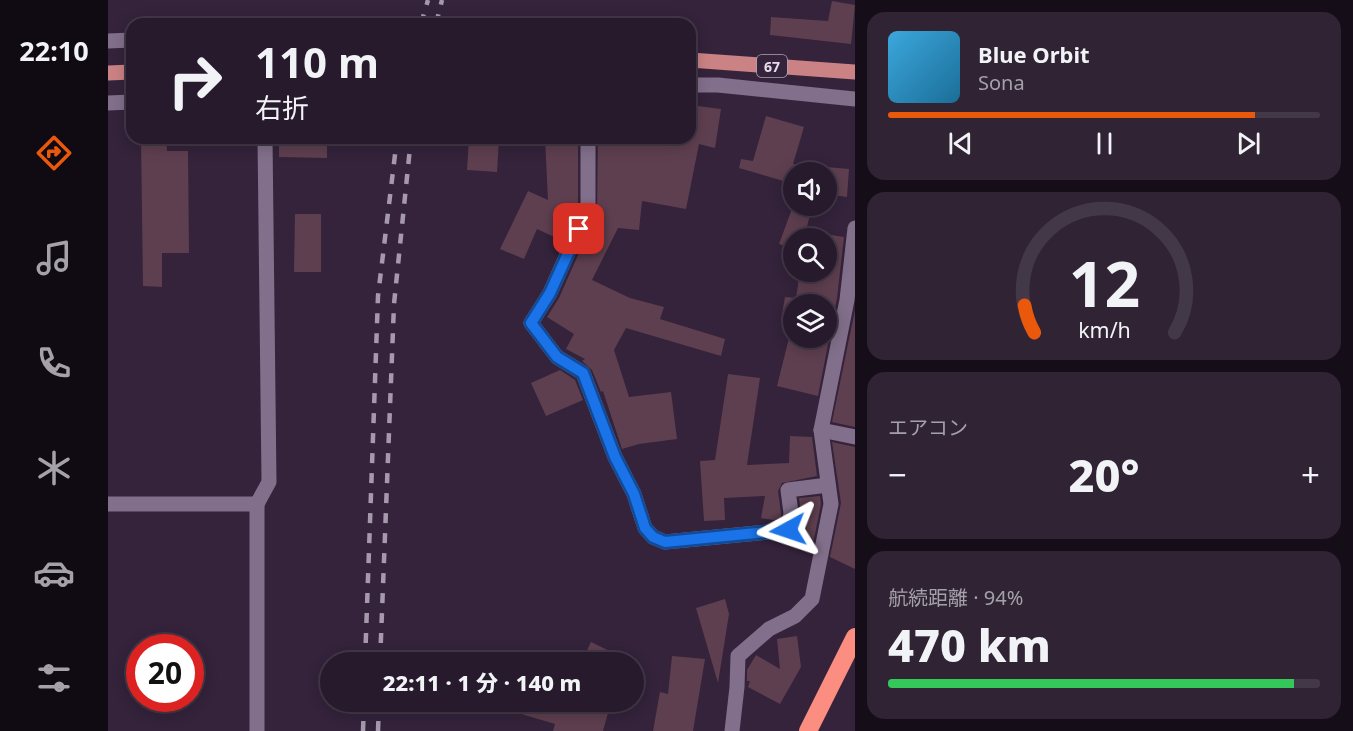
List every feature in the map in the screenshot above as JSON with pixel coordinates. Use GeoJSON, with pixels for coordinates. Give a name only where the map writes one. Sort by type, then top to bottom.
{"type":"FeatureCollection","features":[{"type":"Feature","properties":{"kind":"highway"},"geometry":{"type":"LineString","coordinates":[[808,731],[855,637]]}},
{"type":"Feature","properties":{"kind":"main road","name":"67"},"geometry":{"type":"LineString","coordinates":[[696,60],[855,72]]}},
{"type":"Feature","properties":{"kind":"main road"},"geometry":{"type":"LineString","coordinates":[[108,73],[126,72]]}},
{"type":"Feature","properties":{"kind":"street"},"geometry":{"type":"LineString","coordinates":[[108,41],[126,40]]}},
{"type":"Feature","properties":{"kind":"street"},"geometry":{"type":"LineString","coordinates":[[696,85],[718,85],[855,99]]}},
{"type":"Feature","properties":{"kind":"street"},"geometry":{"type":"LineString","coordinates":[[108,103],[126,102]]}},
{"type":"Feature","properties":{"kind":"street"},"geometry":{"type":"LineString","coordinates":[[257,731],[257,504],[269,482],[265,144]]}},
{"type":"Feature","properties":{"kind":"street"},"geometry":{"type":"LineString","coordinates":[[588,144],[588,208],[550,293],[531,323],[557,357],[583,373],[615,457],[634,494],[645,528],[653,537],[665,542],[788,530],[791,513],[788,490],[828,485]]}},
{"type":"Feature","properties":{"kind":"street"},"geometry":{"type":"LineString","coordinates":[[732,731],[738,656],[769,629],[795,616],[812,599],[831,504],[821,430],[847,300],[855,228]]}},
{"type":"Feature","properties":{"kind":"street"},"geometry":{"type":"LineString","coordinates":[[821,430],[855,438]]}},
{"type":"Feature","properties":{"kind":"street"},"geometry":{"type":"LineString","coordinates":[[108,504],[257,504]]}},
{"type":"Feature","properties":{"kind":"building"},"geometry":{"type":"Polygon","coordinates":[[[832,1],[855,5],[851,44],[770,35],[771,17],[828,21],[832,1]]]}},
{"type":"Feature","properties":{"kind":"building"},"geometry":{"type":"Polygon","coordinates":[[[696,106],[721,109],[715,148],[699,144],[686,209],[642,201],[639,230],[618,228],[592,280],[630,298],[664,307],[660,319],[725,339],[721,356],[626,328],[614,350],[629,397],[671,392],[677,439],[639,444],[622,449],[603,391],[601,392],[592,370],[582,361],[585,359],[566,349],[574,334],[547,317],[559,298],[597,212],[598,144],[696,144],[696,106]]]}},
{"type":"Feature","properties":{"kind":"building"},"geometry":{"type":"Polygon","coordinates":[[[766,116],[804,127],[794,162],[783,162],[783,181],[739,168],[741,159],[753,161],[766,116]]]}},
{"type":"Feature","properties":{"kind":"building"},"geometry":{"type":"Polygon","coordinates":[[[141,144],[166,144],[167,151],[188,151],[189,253],[162,253],[162,287],[143,286],[141,144]]]}},
{"type":"Feature","properties":{"kind":"building"},"geometry":{"type":"Polygon","coordinates":[[[279,144],[327,144],[327,158],[279,157],[279,144]]]}},
{"type":"Feature","properties":{"kind":"building"},"geometry":{"type":"Polygon","coordinates":[[[469,144],[499,144],[497,172],[467,170],[469,144]]]}},
{"type":"Feature","properties":{"kind":"building"},"geometry":{"type":"Polygon","coordinates":[[[545,144],[578,144],[578,206],[563,241],[537,229],[524,259],[500,249],[528,191],[548,200],[545,144]]]}},
{"type":"Feature","properties":{"kind":"building"},"geometry":{"type":"Polygon","coordinates":[[[837,168],[849,169],[847,197],[837,196],[837,168]]]}},
{"type":"Feature","properties":{"kind":"building"},"geometry":{"type":"Polygon","coordinates":[[[295,214],[321,214],[321,272],[294,272],[295,214]]]}},
{"type":"Feature","properties":{"kind":"building"},"geometry":{"type":"Polygon","coordinates":[[[789,216],[810,216],[807,228],[785,228],[789,216]]]}},
{"type":"Feature","properties":{"kind":"building"},"geometry":{"type":"Polygon","coordinates":[[[783,233],[783,245],[779,244],[783,233]]]}},
{"type":"Feature","properties":{"kind":"building"},"geometry":{"type":"Polygon","coordinates":[[[837,236],[844,237],[837,298],[837,294],[797,294],[798,282],[837,282],[837,236]]]}},
{"type":"Feature","properties":{"kind":"building"},"geometry":{"type":"Polygon","coordinates":[[[855,310],[855,427],[832,422],[855,310]]]}},
{"type":"Feature","properties":{"kind":"building"},"geometry":{"type":"Polygon","coordinates":[[[786,348],[827,348],[818,396],[777,386],[786,348]]]}},
{"type":"Feature","properties":{"kind":"building"},"geometry":{"type":"Polygon","coordinates":[[[560,370],[575,380],[583,400],[546,416],[531,383],[560,370]]]}},
{"type":"Feature","properties":{"kind":"building"},"geometry":{"type":"Polygon","coordinates":[[[728,374],[760,378],[747,465],[789,463],[790,436],[812,437],[817,476],[782,483],[778,491],[780,521],[761,518],[765,496],[724,498],[725,520],[704,521],[700,461],[715,460],[728,374]]]}},
{"type":"Feature","properties":{"kind":"building"},"geometry":{"type":"Polygon","coordinates":[[[832,442],[855,447],[855,569],[830,557],[841,503],[832,442]]]}},
{"type":"Feature","properties":{"kind":"building"},"geometry":{"type":"Polygon","coordinates":[[[820,496],[821,504],[812,549],[796,541],[801,514],[799,498],[820,496]]]}},
{"type":"Feature","properties":{"kind":"building"},"geometry":{"type":"Polygon","coordinates":[[[725,599],[729,614],[718,683],[696,608],[725,599]]]}},
{"type":"Feature","properties":{"kind":"building"},"geometry":{"type":"Polygon","coordinates":[[[797,636],[801,667],[780,704],[748,687],[750,681],[747,681],[747,670],[756,655],[780,669],[777,639],[797,636]]]}},
{"type":"Feature","properties":{"kind":"building"},"geometry":{"type":"Polygon","coordinates":[[[591,642],[611,652],[586,652],[591,642]]]}},
{"type":"Feature","properties":{"kind":"building"},"geometry":{"type":"Polygon","coordinates":[[[672,656],[705,659],[693,731],[653,731],[660,692],[668,694],[672,656]]]}},
{"type":"Feature","properties":{"kind":"building"},"geometry":{"type":"Polygon","coordinates":[[[515,712],[608,712],[603,731],[553,731],[555,724],[515,712]]]}},
{"type":"Feature","properties":{"kind":"railway"},"geometry":{"type":"LineString","coordinates":[[423,18],[428,0]]}},
{"type":"Feature","properties":{"kind":"railway"},"geometry":{"type":"LineString","coordinates":[[438,18],[442,0]]}},
{"type":"Feature","properties":{"kind":"railway"},"geometry":{"type":"LineString","coordinates":[[365,652],[378,296],[396,144]]}},
{"type":"Feature","properties":{"kind":"railway"},"geometry":{"type":"LineString","coordinates":[[380,652],[394,304],[410,144]]}},
{"type":"Feature","properties":{"kind":"railway"},"geometry":{"type":"LineString","coordinates":[[363,731],[364,712]]}},
{"type":"Feature","properties":{"kind":"railway"},"geometry":{"type":"LineString","coordinates":[[378,731],[379,712]]}},
{"type":"Feature","properties":{"kind":"route"},"geometry":{"type":"LineString","coordinates":[[579,229],[550,293],[531,323],[557,357],[583,373],[615,457],[634,494],[645,528],[653,537],[665,542],[788,530]]}}]}
